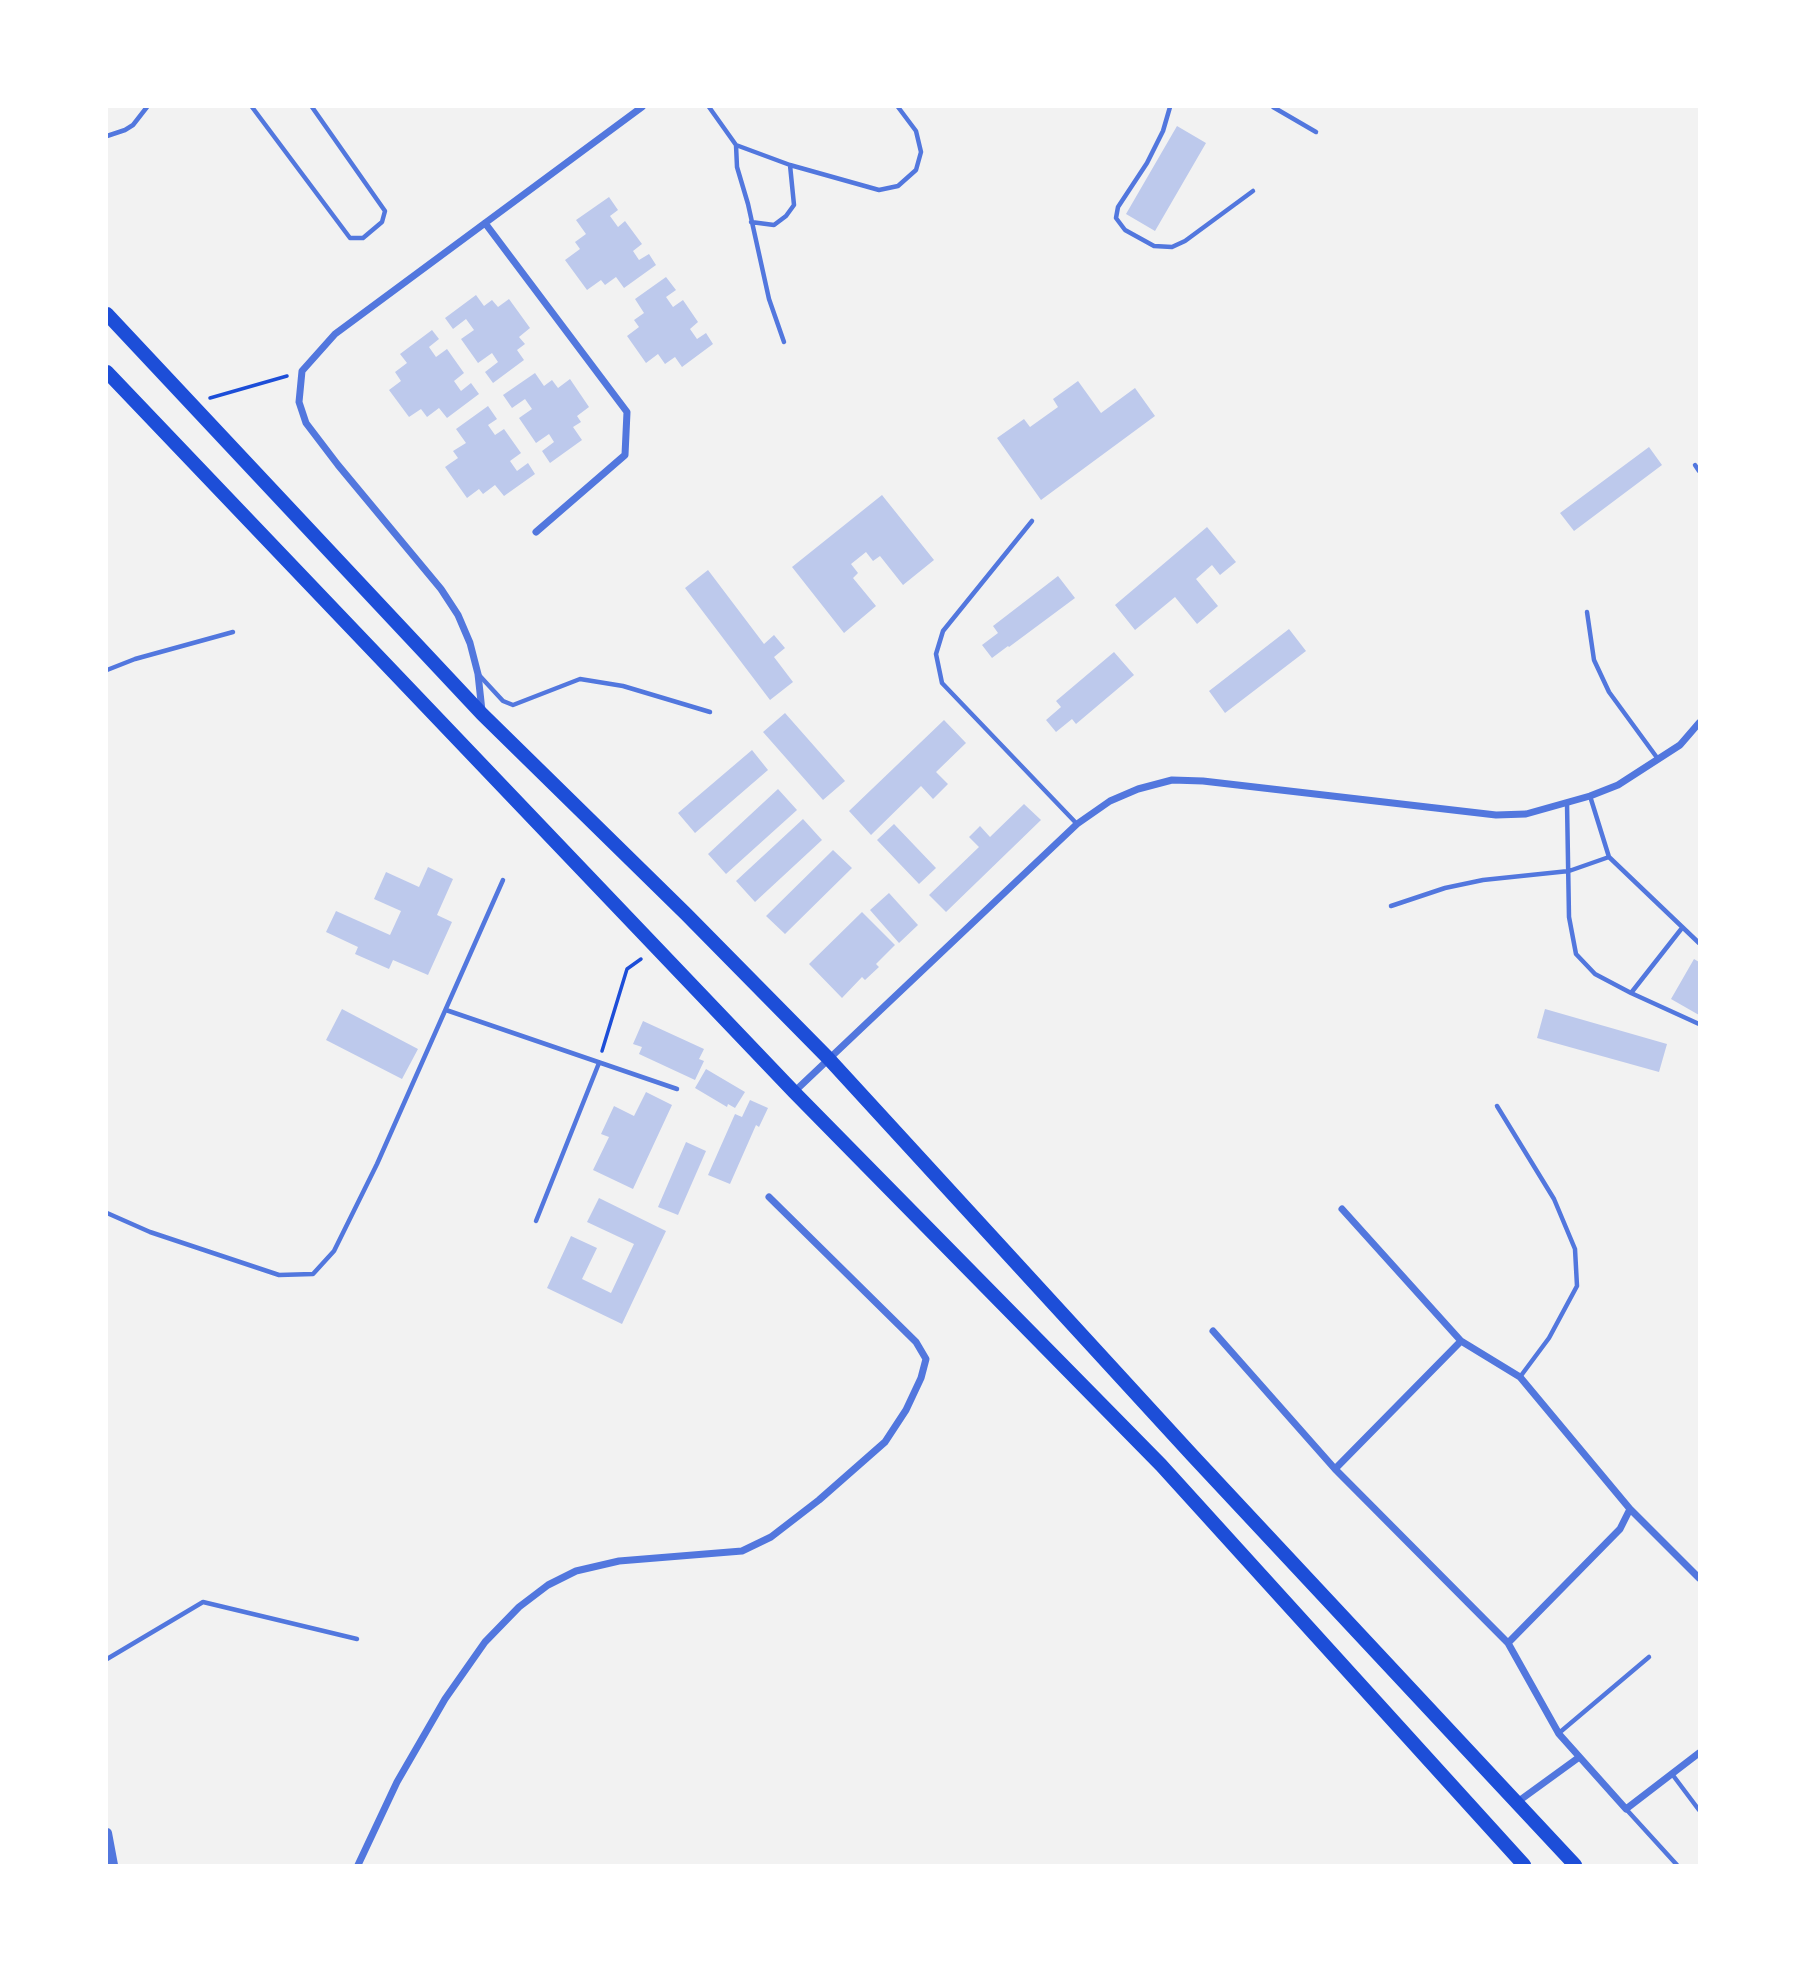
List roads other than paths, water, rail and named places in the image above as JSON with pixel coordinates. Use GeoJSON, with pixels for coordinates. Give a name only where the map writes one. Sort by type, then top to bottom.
{"type":"FeatureCollection","features":[{"type":"Feature","properties":{"kind":"highway"},"geometry":{"type":"LineString","coordinates":[[107,314],[482,714],[828,1058],[1575,1865]]}},
{"type":"Feature","properties":{"kind":"highway"},"geometry":{"type":"LineString","coordinates":[[107,372],[794,1092],[1161,1465],[1524,1865]]}},
{"type":"Feature","properties":{"kind":"street"},"geometry":{"type":"LineString","coordinates":[[482,714],[478,674],[470,643],[458,615],[441,589],[306,423],[299,402],[302,371],[335,334],[642,107]]}},
{"type":"Feature","properties":{"kind":"street"},"geometry":{"type":"LineString","coordinates":[[485,223],[627,412],[625,455],[536,532]]}},
{"type":"Feature","properties":{"kind":"street"},"geometry":{"type":"LineString","coordinates":[[794,1092],[1077,824],[1110,801],[1138,789],[1172,780],[1203,781],[1496,815],[1526,814],[1618,785],[1680,745],[1699,723]]}},
{"type":"Feature","properties":{"kind":"street"},"geometry":{"type":"LineString","coordinates":[[358,1865],[397,1782],[445,1699],[485,1642],[519,1607],[548,1585],[576,1571],[618,1561],[742,1552],[771,1537],[819,1500],[885,1442],[906,1410],[926,1359],[916,1342],[769,1197]]}},
{"type":"Feature","properties":{"kind":"street"},"geometry":{"type":"LineString","coordinates":[[1342,1209],[1461,1341],[1520,1377],[1630,1509],[1699,1578]]}},
{"type":"Feature","properties":{"kind":"street"},"geometry":{"type":"LineString","coordinates":[[1213,1331],[1335,1469],[1508,1643],[1559,1734],[1626,1809],[1699,1753]]}},
{"type":"Feature","properties":{"kind":"street"},"geometry":{"type":"LineString","coordinates":[[1335,1469],[1461,1341]]}},
{"type":"Feature","properties":{"kind":"street"},"geometry":{"type":"LineString","coordinates":[[1508,1643],[1620,1529],[1630,1509]]}},
{"type":"Feature","properties":{"kind":"street"},"geometry":{"type":"LineString","coordinates":[[1516,1803],[1578,1758]]}},
{"type":"Feature","properties":{"kind":"street"},"geometry":{"type":"LineString","coordinates":[[108,1841],[113,1865]]}},
{"type":"Feature","properties":{"kind":"lane"},"geometry":{"type":"LineString","coordinates":[[107,135],[133,125],[147,107]]}},
{"type":"Feature","properties":{"kind":"lane"},"geometry":{"type":"LineString","coordinates":[[252,107],[350,238],[363,238],[382,222],[385,211],[312,107]]}},
{"type":"Feature","properties":{"kind":"lane"},"geometry":{"type":"LineString","coordinates":[[709,107],[736,145],[737,167],[769,299],[784,342]]}},
{"type":"Feature","properties":{"kind":"lane"},"geometry":{"type":"LineString","coordinates":[[736,145],[790,165],[879,190],[898,186],[916,170],[921,152],[916,131],[898,107]]}},
{"type":"Feature","properties":{"kind":"lane"},"geometry":{"type":"LineString","coordinates":[[1170,107],[1163,131],[1118,207],[1116,218],[1125,230],[1154,246],[1171,247],[1185,241],[1253,191]]}},
{"type":"Feature","properties":{"kind":"lane"},"geometry":{"type":"LineString","coordinates":[[1273,107],[1316,132]]}},
{"type":"Feature","properties":{"kind":"lane"},"geometry":{"type":"LineString","coordinates":[[751,222],[774,225],[786,216],[794,205],[790,165]]}},
{"type":"Feature","properties":{"kind":"lane"},"geometry":{"type":"LineString","coordinates":[[1695,465],[1699,471]]}},
{"type":"Feature","properties":{"kind":"lane"},"geometry":{"type":"LineString","coordinates":[[1032,522],[943,631],[936,654],[942,683],[1077,824]]}},
{"type":"Feature","properties":{"kind":"lane"},"geometry":{"type":"LineString","coordinates":[[1587,612],[1594,660],[1609,692],[1659,760]]}},
{"type":"Feature","properties":{"kind":"lane"},"geometry":{"type":"LineString","coordinates":[[107,670],[135,659],[233,632]]}},
{"type":"Feature","properties":{"kind":"lane"},"geometry":{"type":"LineString","coordinates":[[478,674],[503,701],[513,705],[580,679],[623,686],[710,712]]}},
{"type":"Feature","properties":{"kind":"lane"},"geometry":{"type":"LineString","coordinates":[[1590,796],[1609,857],[1699,943]]}},
{"type":"Feature","properties":{"kind":"lane"},"geometry":{"type":"LineString","coordinates":[[1567,803],[1569,917],[1576,954],[1595,974],[1699,1024]]}},
{"type":"Feature","properties":{"kind":"lane"},"geometry":{"type":"LineString","coordinates":[[1391,906],[1445,888],[1483,880],[1569,871],[1609,857]]}},
{"type":"Feature","properties":{"kind":"lane"},"geometry":{"type":"LineString","coordinates":[[107,1213],[150,1232],[269,1272],[295,1276],[313,1274],[334,1251],[377,1164],[503,880]]}},
{"type":"Feature","properties":{"kind":"lane"},"geometry":{"type":"LineString","coordinates":[[1630,993],[1682,928]]}},
{"type":"Feature","properties":{"kind":"lane"},"geometry":{"type":"LineString","coordinates":[[446,1010],[677,1089]]}},
{"type":"Feature","properties":{"kind":"lane"},"geometry":{"type":"LineString","coordinates":[[536,1221],[599,1063]]}},
{"type":"Feature","properties":{"kind":"lane"},"geometry":{"type":"LineString","coordinates":[[1497,1106],[1554,1199],[1575,1249],[1577,1286],[1549,1338],[1520,1377]]}},
{"type":"Feature","properties":{"kind":"lane"},"geometry":{"type":"LineString","coordinates":[[107,1659],[203,1602],[357,1639]]}},
{"type":"Feature","properties":{"kind":"lane"},"geometry":{"type":"LineString","coordinates":[[1559,1734],[1649,1657]]}},
{"type":"Feature","properties":{"kind":"lane"},"geometry":{"type":"LineString","coordinates":[[1672,1774],[1699,1810]]}},
{"type":"Feature","properties":{"kind":"lane"},"geometry":{"type":"LineString","coordinates":[[1626,1809],[1676,1865]]}}]}
